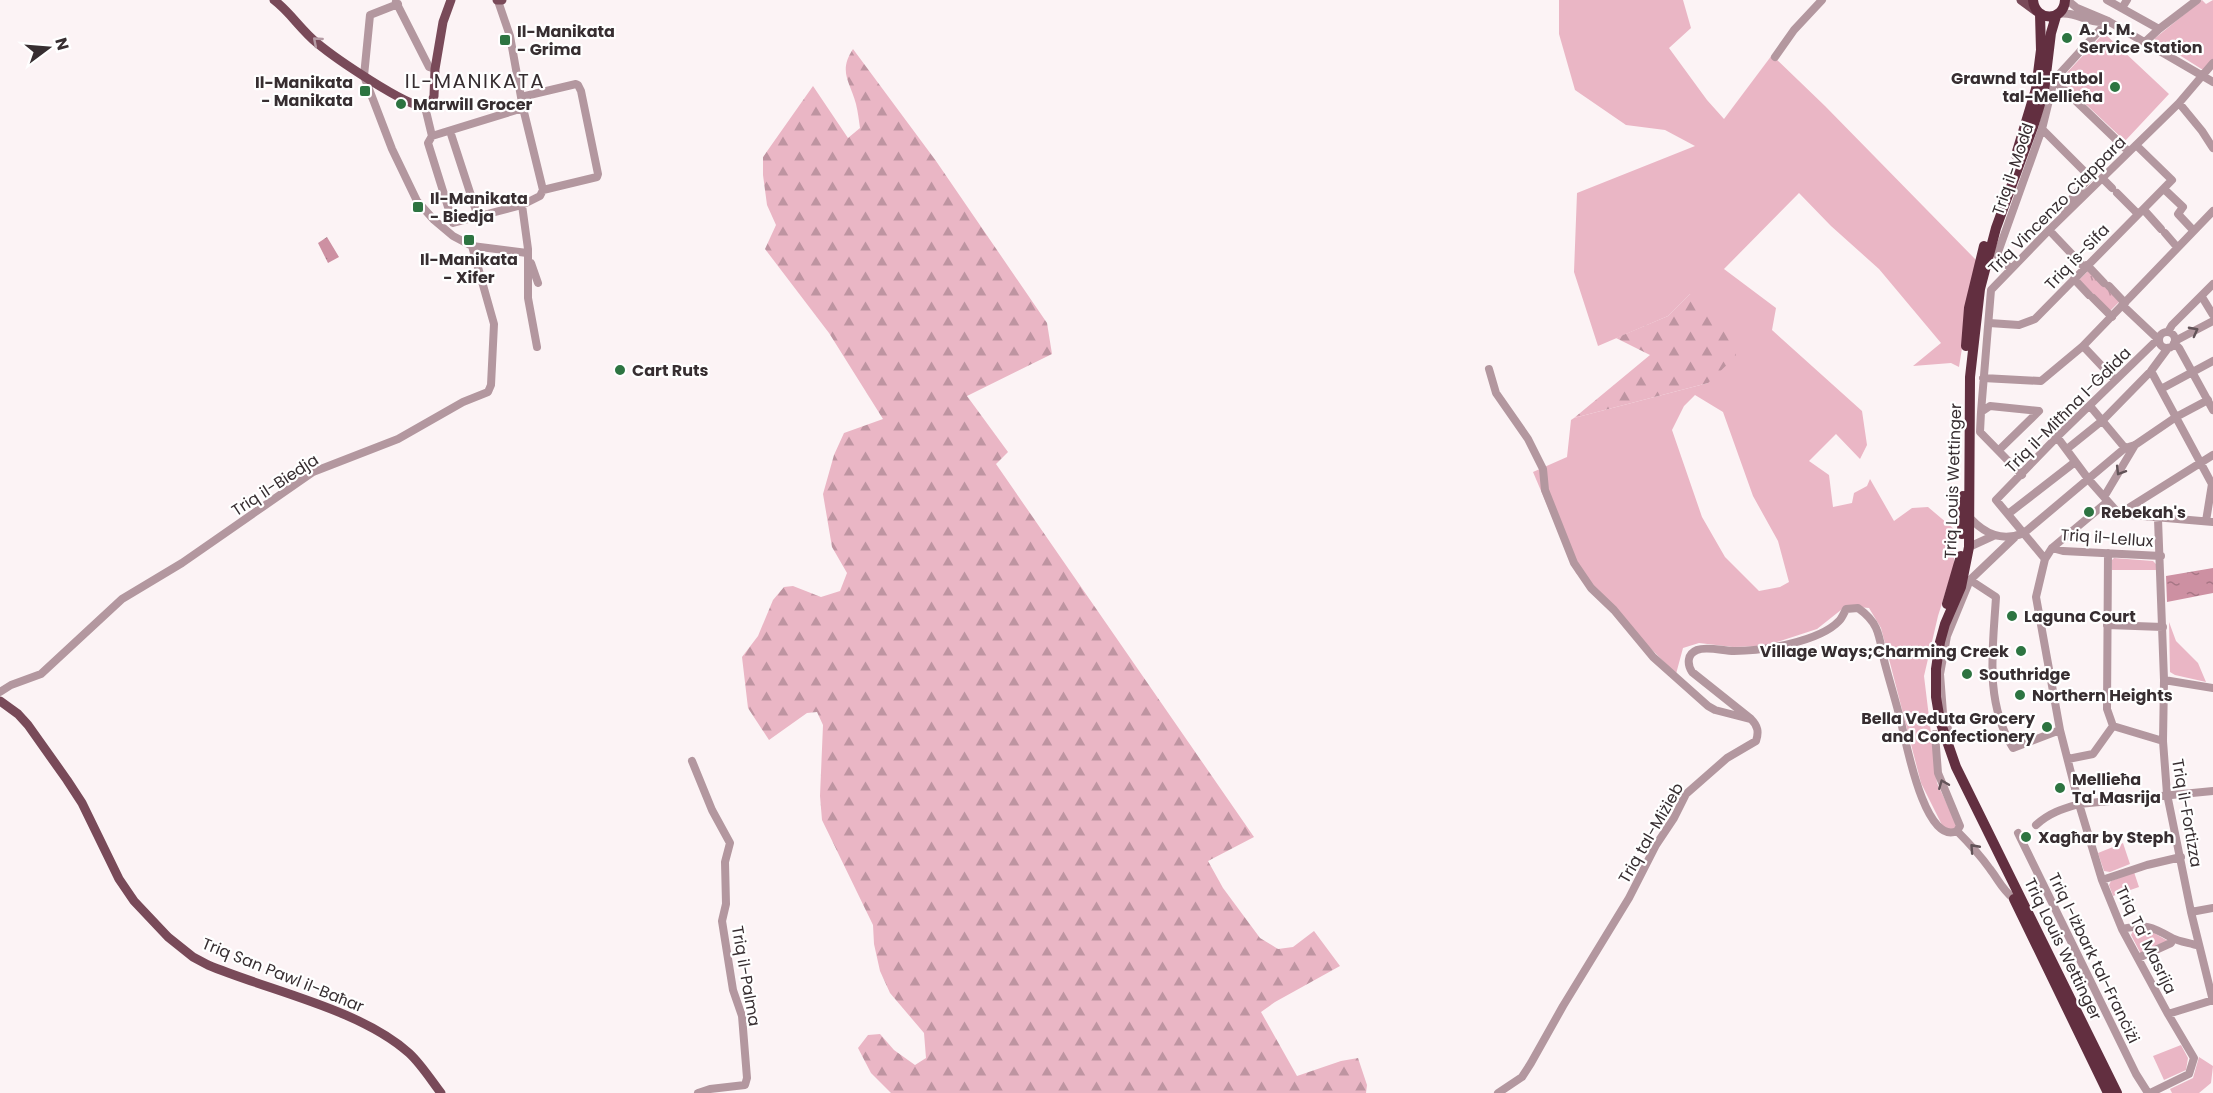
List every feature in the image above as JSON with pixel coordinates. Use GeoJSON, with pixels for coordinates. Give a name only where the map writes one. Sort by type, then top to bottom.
{"type":"FeatureCollection","features":[{"type":"Feature","properties":{"kind":"highway","name":"Triq Louis Wettinger"},"geometry":{"type":"LineString","coordinates":[[2066,0],[2063,10],[2057,15],[2051,33],[2044,91],[1996,228],[1980,289],[1970,377],[1969,547],[1961,587],[1940,642],[1936,697],[1943,734],[1963,781],[2117,1093]]}},
{"type":"Feature","properties":{"kind":"highway"},"geometry":{"type":"LineString","coordinates":[[2036,8],[2050,17],[2057,15]]}},
{"type":"Feature","properties":{"kind":"highway","name":"Triq Louis Wettinger"},"geometry":{"type":"LineString","coordinates":[[2036,8],[2041,50],[2036,89],[1979,262],[1969,308],[1963,376],[1961,555],[1931,656],[1929,686],[1935,734],[1955,781],[2108,1093]]}},
{"type":"Feature","properties":{"kind":"main road"},"geometry":{"type":"LineString","coordinates":[[274,0],[315,42],[364,76],[413,105],[425,107],[433,100],[435,69],[443,22],[451,0]]}},
{"type":"Feature","properties":{"kind":"main road"},"geometry":{"type":"LineString","coordinates":[[2021,0],[2036,8]]}},
{"type":"Feature","properties":{"kind":"main road","name":"Triq San Pawl il-Baħar"},"geometry":{"type":"LineString","coordinates":[[0,701],[18,714],[39,741],[82,803],[126,890],[168,937],[208,965],[345,1015],[382,1033],[415,1059],[441,1093]]}},
{"type":"Feature","properties":{"kind":"street"},"geometry":{"type":"LineString","coordinates":[[499,0],[510,36],[542,193]]}},
{"type":"Feature","properties":{"kind":"street"},"geometry":{"type":"LineString","coordinates":[[1775,57],[1794,30],[1822,0]]}},
{"type":"Feature","properties":{"kind":"street"},"geometry":{"type":"LineString","coordinates":[[2066,0],[2077,8],[2108,21],[2213,82]]}},
{"type":"Feature","properties":{"kind":"street"},"geometry":{"type":"LineString","coordinates":[[2108,0],[2159,29]]}},
{"type":"Feature","properties":{"kind":"street"},"geometry":{"type":"LineString","coordinates":[[2122,8],[2127,0]]}},
{"type":"Feature","properties":{"kind":"street"},"geometry":{"type":"LineString","coordinates":[[2145,42],[2197,0]]}},
{"type":"Feature","properties":{"kind":"street"},"geometry":{"type":"LineString","coordinates":[[435,69],[429,67],[397,2],[370,15],[364,76],[392,149],[417,201],[453,236],[472,246],[527,253]]}},
{"type":"Feature","properties":{"kind":"street"},"geometry":{"type":"LineString","coordinates":[[2057,15],[2067,13],[2096,22],[2108,21]]}},
{"type":"Feature","properties":{"kind":"street","name":"Triq il-Modd"},"geometry":{"type":"LineString","coordinates":[[2011,269],[1997,255],[2042,129],[2054,80],[2108,21]]}},
{"type":"Feature","properties":{"kind":"street","name":"Triq Vincenzo Ciappara"},"geometry":{"type":"LineString","coordinates":[[2022,475],[1980,432],[1991,290],[2049,230],[2179,104],[2213,63]]}},
{"type":"Feature","properties":{"kind":"street"},"geometry":{"type":"LineString","coordinates":[[2054,80],[2125,148]]}},
{"type":"Feature","properties":{"kind":"street"},"geometry":{"type":"LineString","coordinates":[[425,107],[432,136],[428,143],[453,224],[457,224],[522,205],[542,193],[597,177],[578,85],[521,97]]}},
{"type":"Feature","properties":{"kind":"street"},"geometry":{"type":"LineString","coordinates":[[2179,104],[2213,148]]}},
{"type":"Feature","properties":{"kind":"street"},"geometry":{"type":"LineString","coordinates":[[432,136],[524,108]]}},
{"type":"Feature","properties":{"kind":"street"},"geometry":{"type":"LineString","coordinates":[[2042,129],[2090,177],[2063,209]]}},
{"type":"Feature","properties":{"kind":"street"},"geometry":{"type":"LineString","coordinates":[[450,131],[478,217]]}},
{"type":"Feature","properties":{"kind":"street","name":"Triq is-Sifa"},"geometry":{"type":"LineString","coordinates":[[1989,323],[2019,325],[2035,319],[2172,180],[2136,146]]}},
{"type":"Feature","properties":{"kind":"street"},"geometry":{"type":"LineString","coordinates":[[2102,178],[2163,231],[2177,247]]}},
{"type":"Feature","properties":{"kind":"street"},"geometry":{"type":"LineString","coordinates":[[2164,189],[2183,207],[2178,214],[2193,230]]}},
{"type":"Feature","properties":{"kind":"street"},"geometry":{"type":"LineString","coordinates":[[522,205],[530,282],[528,298],[537,347]]}},
{"type":"Feature","properties":{"kind":"street"},"geometry":{"type":"LineString","coordinates":[[1983,378],[2041,381],[2083,346],[2213,211]]}},
{"type":"Feature","properties":{"kind":"street"},"geometry":{"type":"LineString","coordinates":[[2049,230],[2107,285],[2158,339],[2161,346],[2172,344],[2213,321]]}},
{"type":"Feature","properties":{"kind":"street","name":"Triq il-Biedja"},"geometry":{"type":"LineString","coordinates":[[0,692],[11,685],[41,674],[122,599],[182,563],[313,472],[398,439],[463,402],[488,392],[491,385],[494,324],[472,246]]}},
{"type":"Feature","properties":{"kind":"street"},"geometry":{"type":"LineString","coordinates":[[527,253],[538,284]]}},
{"type":"Feature","properties":{"kind":"street"},"geometry":{"type":"LineString","coordinates":[[2074,279],[2112,317]]}},
{"type":"Feature","properties":{"kind":"street"},"geometry":{"type":"LineString","coordinates":[[2158,339],[2163,333],[2168,332],[2172,325],[2213,284]]}},
{"type":"Feature","properties":{"kind":"street"},"geometry":{"type":"LineString","coordinates":[[2202,297],[2210,302],[2213,315]]}},
{"type":"Feature","properties":{"kind":"street"},"geometry":{"type":"LineString","coordinates":[[2067,449],[2103,420],[2151,371],[2172,344],[2172,334],[2168,332]]}},
{"type":"Feature","properties":{"kind":"street","name":"Triq il-Mitħna l-Ġdida"},"geometry":{"type":"LineString","coordinates":[[2007,514],[1996,500],[2158,339]]}},
{"type":"Feature","properties":{"kind":"street"},"geometry":{"type":"LineString","coordinates":[[2172,344],[2179,348],[2213,410]]}},
{"type":"Feature","properties":{"kind":"street"},"geometry":{"type":"LineString","coordinates":[[2083,346],[2115,380]]}},
{"type":"Feature","properties":{"kind":"street"},"geometry":{"type":"LineString","coordinates":[[2161,389],[2213,361]]}},
{"type":"Feature","properties":{"kind":"street"},"geometry":{"type":"LineString","coordinates":[[1489,369],[1496,393],[1528,439],[1543,469],[1545,490],[1574,562],[1591,588],[1614,610],[1653,657],[1708,706],[1715,710],[1751,719]]}},
{"type":"Feature","properties":{"kind":"street"},"geometry":{"type":"LineString","coordinates":[[2057,437],[2105,500],[2119,514],[2158,519],[2209,521],[2213,484],[2151,371]]}},
{"type":"Feature","properties":{"kind":"street"},"geometry":{"type":"LineString","coordinates":[[1963,781],[1958,756],[1943,713],[1940,674],[1947,636],[1970,580],[2015,537],[2024,533],[2125,448],[2135,445],[2176,417],[2208,400]]}},
{"type":"Feature","properties":{"kind":"street"},"geometry":{"type":"LineString","coordinates":[[1981,412],[1990,406],[2039,411],[1999,450]]}},
{"type":"Feature","properties":{"kind":"street"},"geometry":{"type":"LineString","coordinates":[[2090,406],[2125,448]]}},
{"type":"Feature","properties":{"kind":"street","name":"Triq Ta' Masrija"},"geometry":{"type":"LineString","coordinates":[[2135,445],[2105,500],[2052,548],[2045,560],[2036,597],[2060,730],[2102,880],[2122,929],[2194,1058],[2189,1074],[2149,1093]]}},
{"type":"Feature","properties":{"kind":"street"},"geometry":{"type":"LineString","coordinates":[[2119,514],[2213,455]]}},
{"type":"Feature","properties":{"kind":"street"},"geometry":{"type":"LineString","coordinates":[[2045,560],[2007,514],[2076,462]]}},
{"type":"Feature","properties":{"kind":"street"},"geometry":{"type":"LineString","coordinates":[[1970,518],[1982,530],[1993,536],[2015,537]]}},
{"type":"Feature","properties":{"kind":"street","name":"Triq il-Fortizza"},"geometry":{"type":"LineString","coordinates":[[2158,519],[2163,627],[2163,741],[2168,794],[2199,946],[2210,980],[2213,1000]]}},
{"type":"Feature","properties":{"kind":"street"},"geometry":{"type":"LineString","coordinates":[[1969,547],[1993,536]]}},
{"type":"Feature","properties":{"kind":"street","name":"Triq il-Lellux"},"geometry":{"type":"LineString","coordinates":[[2052,548],[2062,551],[2161,556]]}},
{"type":"Feature","properties":{"kind":"street"},"geometry":{"type":"LineString","coordinates":[[2108,553],[2107,709],[2113,726]]}},
{"type":"Feature","properties":{"kind":"street"},"geometry":{"type":"LineString","coordinates":[[1970,580],[1996,597],[1991,672],[1996,712],[2013,748],[2060,730]]}},
{"type":"Feature","properties":{"kind":"street"},"geometry":{"type":"LineString","coordinates":[[1751,719],[1692,672],[1688,661],[1694,652],[1702,648],[1737,651],[1794,642],[1828,628],[1839,620],[1846,609],[1858,608],[1867,614],[1876,629],[1901,722],[1907,754],[1922,797],[1939,827],[1944,832],[1952,834],[1960,826],[1938,773],[1935,734]]}},
{"type":"Feature","properties":{"kind":"street"},"geometry":{"type":"LineString","coordinates":[[2107,625],[2163,627]]}},
{"type":"Feature","properties":{"kind":"street"},"geometry":{"type":"LineString","coordinates":[[2164,680],[2213,688]]}},
{"type":"Feature","properties":{"kind":"street","name":"Triq tal-Miżieb"},"geometry":{"type":"LineString","coordinates":[[1498,1093],[1522,1077],[1531,1063],[1629,898],[1686,794],[1727,758],[1756,741],[1757,725],[1751,719]]}},
{"type":"Feature","properties":{"kind":"street"},"geometry":{"type":"LineString","coordinates":[[2113,726],[2163,741]]}},
{"type":"Feature","properties":{"kind":"street"},"geometry":{"type":"LineString","coordinates":[[2068,759],[2093,754],[2113,726]]}},
{"type":"Feature","properties":{"kind":"street","name":"Triq il-Palma"},"geometry":{"type":"LineString","coordinates":[[692,761],[712,810],[730,843],[725,861],[726,904],[722,921],[733,990],[742,1016],[747,1078],[745,1085],[710,1089],[698,1093]]}},
{"type":"Feature","properties":{"kind":"street"},"geometry":{"type":"LineString","coordinates":[[2036,825],[2046,816],[2079,804],[2213,791]]}},
{"type":"Feature","properties":{"kind":"street"},"geometry":{"type":"LineString","coordinates":[[1957,831],[1993,872],[2002,890],[2014,899]]}},
{"type":"Feature","properties":{"kind":"street","name":"Triq l-Iżbark tal-Franċiżi"},"geometry":{"type":"LineString","coordinates":[[2018,833],[2136,1074],[2149,1093]]}},
{"type":"Feature","properties":{"kind":"street"},"geometry":{"type":"LineString","coordinates":[[2102,880],[2147,865],[2181,857]]}},
{"type":"Feature","properties":{"kind":"street"},"geometry":{"type":"LineString","coordinates":[[2192,912],[2213,908]]}},
{"type":"Feature","properties":{"kind":"street"},"geometry":{"type":"LineString","coordinates":[[2122,929],[2147,926],[2160,930],[2174,939],[2199,946]]}},
{"type":"Feature","properties":{"kind":"street"},"geometry":{"type":"LineString","coordinates":[[2138,958],[2174,939]]}},
{"type":"Feature","properties":{"kind":"street"},"geometry":{"type":"LineString","coordinates":[[2168,1014],[2213,1000]]}},
{"type":"Feature","properties":{"kind":"green space"},"geometry":{"type":"Polygon","coordinates":[[[1559,0],[1683,0],[1691,28],[1669,48],[1707,100],[1724,119],[1772,55],[1976,260],[1959,367],[1951,363],[1913,366],[1941,343],[1879,269],[1831,226],[1799,193],[1724,269],[1776,308],[1772,330],[1862,411],[1867,445],[1860,459],[1836,434],[1809,461],[1829,475],[1833,507],[1852,503],[1854,493],[1867,486],[1870,479],[1894,521],[1912,508],[1928,507],[1954,529],[1954,565],[1938,616],[1924,676],[1937,783],[1958,827],[1953,832],[1944,829],[1921,783],[1881,628],[1869,608],[1846,606],[1817,629],[1765,646],[1733,647],[1699,643],[1683,648],[1676,674],[1576,573],[1533,472],[1567,457],[1571,420],[1574,418],[1708,383],[1690,294],[1668,316],[1598,346],[1574,272],[1577,193],[1695,146],[1665,130],[1626,125],[1575,90],[1559,34],[1559,0]],[[1695,395],[1684,406],[1672,430],[1702,517],[1725,557],[1759,591],[1780,587],[1789,582],[1778,541],[1753,496],[1723,412],[1695,395]]]}},
{"type":"Feature","properties":{"kind":"green space"},"geometry":{"type":"Polygon","coordinates":[[[2202,0],[2206,4],[2213,0],[2213,60],[2203,70],[2154,39],[2202,0]]]}},
{"type":"Feature","properties":{"kind":"green space","name":"Grawnd tal-Futbol tal-Mellieħa"},"geometry":{"type":"Polygon","coordinates":[[[2104,33],[2169,94],[2125,141],[2060,80],[2104,33]]]}},
{"type":"Feature","properties":{"kind":"green space"},"geometry":{"type":"Polygon","coordinates":[[[853,49],[936,161],[1047,323],[1052,354],[967,396],[1008,452],[996,464],[1254,837],[1208,861],[1223,888],[1260,938],[1278,949],[1293,947],[1314,931],[1340,966],[1261,1012],[1297,1076],[1341,1061],[1358,1058],[1367,1085],[1366,1093],[891,1093],[871,1073],[858,1048],[868,1035],[880,1034],[894,1050],[915,1065],[926,1058],[924,1033],[890,993],[880,971],[874,944],[873,925],[822,820],[820,796],[823,725],[817,712],[807,713],[769,740],[748,708],[742,657],[758,636],[773,600],[784,587],[793,586],[821,597],[840,591],[847,573],[832,547],[823,494],[834,455],[844,433],[883,419],[829,333],[765,249],[776,225],[767,205],[763,157],[813,86],[848,138],[860,128],[846,70],[846,64],[853,49]]]}},
{"type":"Feature","properties":{"kind":"green space"},"geometry":{"type":"Polygon","coordinates":[[[2089,270],[2120,301],[2110,311],[2079,280],[2089,270]]]}},
{"type":"Feature","properties":{"kind":"green space"},"geometry":{"type":"Polygon","coordinates":[[[1690,294],[1732,324],[1736,356],[1708,383],[1574,418],[1650,355],[1616,338],[1668,316],[1690,294]]]}},
{"type":"Feature","properties":{"kind":"green space"},"geometry":{"type":"Polygon","coordinates":[[[2114,558],[2153,561],[2156,564],[2156,570],[2112,570],[2114,558]]]}},
{"type":"Feature","properties":{"kind":"green space"},"geometry":{"type":"Polygon","coordinates":[[[2169,622],[2176,641],[2198,663],[2206,682],[2170,672],[2169,622]]]}},
{"type":"Feature","properties":{"kind":"green space"},"geometry":{"type":"Polygon","coordinates":[[[2123,843],[2130,864],[2110,872],[2104,871],[2098,853],[2123,843]]]}},
{"type":"Feature","properties":{"kind":"green space"},"geometry":{"type":"Polygon","coordinates":[[[2134,872],[2139,887],[2113,896],[2109,885],[2111,881],[2134,872]]]}},
{"type":"Feature","properties":{"kind":"green space"},"geometry":{"type":"Polygon","coordinates":[[[2147,929],[2168,941],[2142,956],[2131,935],[2133,931],[2147,929]]]}},
{"type":"Feature","properties":{"kind":"green space"},"geometry":{"type":"Polygon","coordinates":[[[2181,1045],[2188,1058],[2186,1070],[2164,1080],[2153,1056],[2181,1045]]]}},
{"type":"Feature","properties":{"kind":"green space"},"geometry":{"type":"Polygon","coordinates":[[[2199,1057],[2213,1066],[2211,1083],[2199,1093],[2172,1093],[2170,1089],[2193,1078],[2199,1057]]]}},
{"type":"Feature","properties":{"kind":"water"},"geometry":{"type":"Polygon","coordinates":[[[327,237],[339,257],[328,263],[318,243],[327,237]]]}},
{"type":"Feature","properties":{"kind":"water"},"geometry":{"type":"Polygon","coordinates":[[[2213,568],[2213,593],[2167,602],[2166,576],[2213,568]]]}},
{"type":"Feature","properties":{"kind":"place","name":"A. J. M. Service Station"},"geometry":{"type":"Point","coordinates":[2067,38]}},
{"type":"Feature","properties":{"kind":"place","name":"Il-Manikata - Grima"},"geometry":{"type":"Point","coordinates":[505,40]}},
{"type":"Feature","properties":{"kind":"place","name":"Grawnd tal-Futbol tal-Mellieħa"},"geometry":{"type":"Point","coordinates":[2115,87]}},
{"type":"Feature","properties":{"kind":"place","name":"Il-Manikata - Manikata"},"geometry":{"type":"Point","coordinates":[365,91]}},
{"type":"Feature","properties":{"kind":"place","name":"Marwill Grocer"},"geometry":{"type":"Point","coordinates":[401,104]}},
{"type":"Feature","properties":{"kind":"place","name":"Il-Manikata - Biedja"},"geometry":{"type":"Point","coordinates":[418,207]}},
{"type":"Feature","properties":{"kind":"place","name":"Il-Manikata - Xifer"},"geometry":{"type":"Point","coordinates":[469,240]}},
{"type":"Feature","properties":{"kind":"place","name":"Cart Ruts"},"geometry":{"type":"Point","coordinates":[620,370]}},
{"type":"Feature","properties":{"kind":"place","name":"Rebekah's"},"geometry":{"type":"Point","coordinates":[2089,512]}},
{"type":"Feature","properties":{"kind":"place","name":"Laguna Court"},"geometry":{"type":"Point","coordinates":[2012,616]}},
{"type":"Feature","properties":{"kind":"place","name":"Village Ways;Charming Creek"},"geometry":{"type":"Point","coordinates":[2021,651]}},
{"type":"Feature","properties":{"kind":"place","name":"Southridge"},"geometry":{"type":"Point","coordinates":[1967,674]}},
{"type":"Feature","properties":{"kind":"place","name":"Northern Heights"},"geometry":{"type":"Point","coordinates":[2020,695]}},
{"type":"Feature","properties":{"kind":"place","name":"Bella Veduta Grocery and Confectionery"},"geometry":{"type":"Point","coordinates":[2047,727]}},
{"type":"Feature","properties":{"kind":"place","name":"Mellieħa Ta' Masrija"},"geometry":{"type":"Point","coordinates":[2060,788]}},
{"type":"Feature","properties":{"kind":"place","name":"Xagħar by Steph"},"geometry":{"type":"Point","coordinates":[2026,837]}},
{"type":"Feature","properties":{"kind":"district","name":"IL-MANIKATA"},"geometry":{"type":"Point","coordinates":[475,81]}}]}
